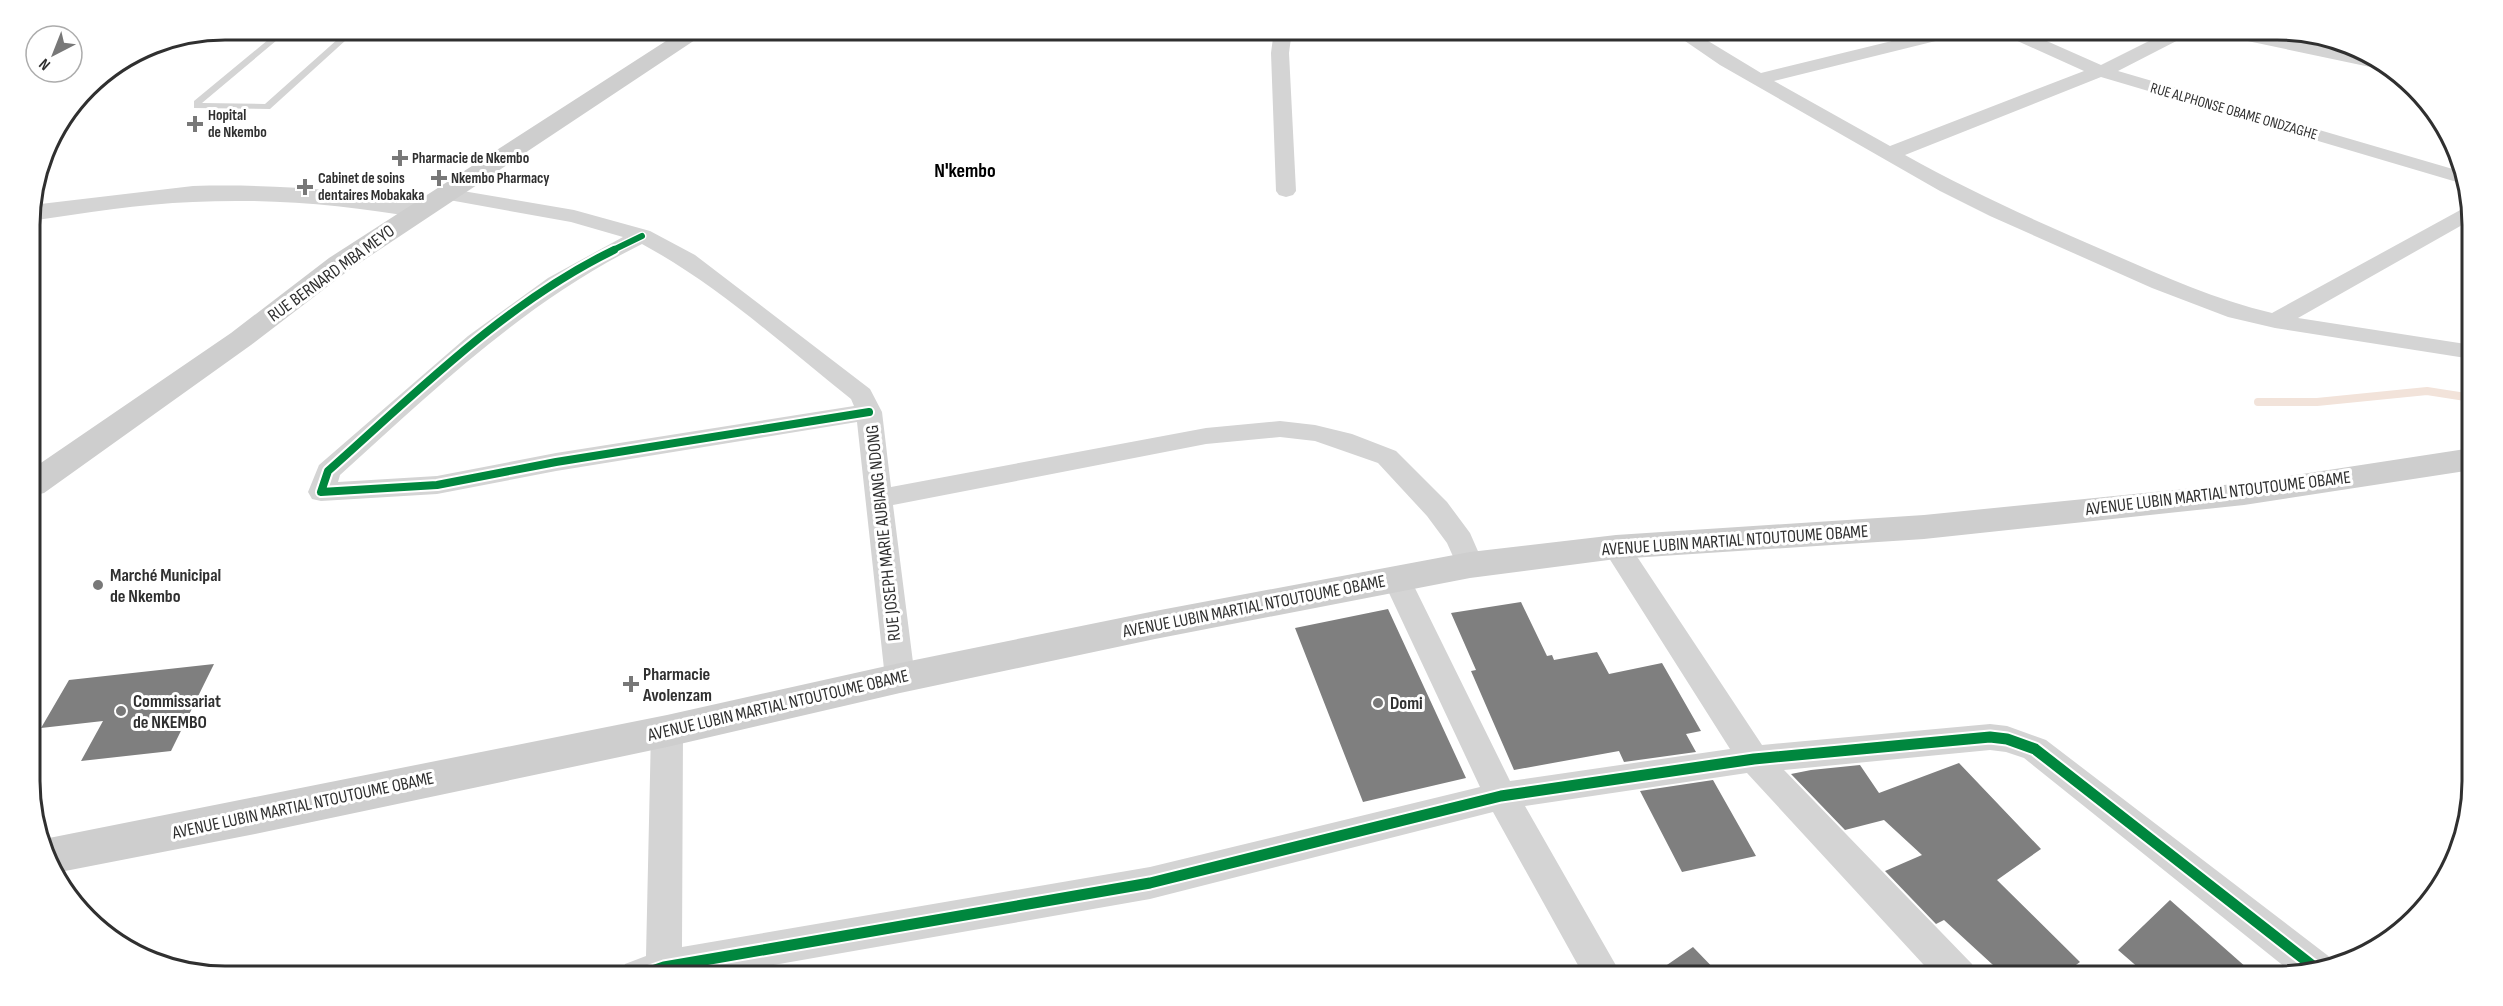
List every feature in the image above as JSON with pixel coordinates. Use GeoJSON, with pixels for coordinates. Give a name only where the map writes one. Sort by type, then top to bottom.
{"type":"FeatureCollection","features":[{"type":"Feature","properties":{"kind":"main road","name":"RUE BERNARD MBA MEYO"},"geometry":{"type":"LineString","coordinates":[[41,479],[221,353],[339,264],[682,40]]}},
{"type":"Feature","properties":{"kind":"main road","name":"AVENUE LUBIN MARTIAL NTOUTOUME OBAME"},"geometry":{"type":"LineString","coordinates":[[56,854],[255,816],[667,731],[900,678],[1470,565],[1616,547],[1924,527],[2244,494],[2462,461]]}},
{"type":"Feature","properties":{"kind":"street"},"geometry":{"type":"LineString","coordinates":[[1282,40],[1280,53],[1286,191]]}},
{"type":"Feature","properties":{"kind":"street"},"geometry":{"type":"LineString","coordinates":[[1695,40],[1947,187],[1997,213],[2160,283],[2236,312],[2275,321],[2462,350]]}},
{"type":"Feature","properties":{"kind":"street"},"geometry":{"type":"LineString","coordinates":[[1759,79],[1917,40]]}},
{"type":"Feature","properties":{"kind":"street","name":"RUE ALPHONSE OBAME ONDZAGHE"},"geometry":{"type":"LineString","coordinates":[[2030,40],[2099,71],[2455,176]]}},
{"type":"Feature","properties":{"kind":"street"},"geometry":{"type":"LineString","coordinates":[[1890,153],[2099,71],[2163,40]]}},
{"type":"Feature","properties":{"kind":"street"},"geometry":{"type":"LineString","coordinates":[[2266,40],[2357,59]]}},
{"type":"Feature","properties":{"kind":"street"},"geometry":{"type":"LineString","coordinates":[[41,212],[181,195],[236,193],[334,196],[420,210]]}},
{"type":"Feature","properties":{"kind":"street","name":"RUE JOSEPH MARIE AUBIANG NDONG"},"geometry":{"type":"LineString","coordinates":[[445,194],[574,216],[642,236],[687,260],[841,377],[861,395],[869,412],[900,678]]}},
{"type":"Feature","properties":{"kind":"street"},"geometry":{"type":"LineString","coordinates":[[2275,321],[2462,217]]}},
{"type":"Feature","properties":{"kind":"street"},"geometry":{"type":"LineString","coordinates":[[642,236],[576,268],[523,304],[327,471],[321,492],[436,485],[556,462],[869,412]]}},
{"type":"Feature","properties":{"kind":"street"},"geometry":{"type":"LineString","coordinates":[[878,499],[1206,436],[1280,429],[1315,433],[1343,440],[1387,457],[1437,509],[1460,540],[1470,565]]}},
{"type":"Feature","properties":{"kind":"street"},"geometry":{"type":"LineString","coordinates":[[1616,547],[1754,759],[1840,854],[1948,965]]}},
{"type":"Feature","properties":{"kind":"street"},"geometry":{"type":"LineString","coordinates":[[1396,578],[1501,796],[1598,965]]}},
{"type":"Feature","properties":{"kind":"street"},"geometry":{"type":"LineString","coordinates":[[651,966],[667,731]]}},
{"type":"Feature","properties":{"kind":"street"},"geometry":{"type":"LineString","coordinates":[[686,966],[1150,883],[1501,796],[1754,759],[1990,737],[2007,739],[2035,749],[2309,963]]}},
{"type":"Feature","properties":{"kind":"lane"},"geometry":{"type":"LineString","coordinates":[[273,40],[197,103],[197,106],[267,107],[342,40]]}},
{"type":"Feature","properties":{"kind":"building"},"geometry":{"type":"Polygon","coordinates":[[[1521,602],[1547,656],[1552,655],[1554,660],[1597,652],[1609,674],[1662,663],[1701,731],[1686,734],[1696,752],[1624,762],[1619,751],[1514,770],[1471,671],[1476,670],[1451,613],[1521,602]]]}},
{"type":"Feature","properties":{"kind":"building","name":"Domi"},"geometry":{"type":"Polygon","coordinates":[[[1388,609],[1466,778],[1363,802],[1295,628],[1388,609]]]}},
{"type":"Feature","properties":{"kind":"building","name":"Commissariat de NKEMBO"},"geometry":{"type":"Polygon","coordinates":[[[214,664],[171,751],[81,761],[103,721],[41,728],[69,680],[214,664]]]}},
{"type":"Feature","properties":{"kind":"building"},"geometry":{"type":"Polygon","coordinates":[[[1959,763],[2041,849],[1997,880],[2080,962],[2076,965],[1993,965],[1944,920],[1936,924],[1885,871],[1922,855],[1884,820],[1845,830],[1791,774],[1860,765],[1879,793],[1959,763]]]}},
{"type":"Feature","properties":{"kind":"building"},"geometry":{"type":"Polygon","coordinates":[[[1713,780],[1756,856],[1682,872],[1640,791],[1713,780]]]}},
{"type":"Feature","properties":{"kind":"building"},"geometry":{"type":"Polygon","coordinates":[[[2170,900],[2244,965],[2135,965],[2118,950],[2170,900]]]}},
{"type":"Feature","properties":{"kind":"building"},"geometry":{"type":"Polygon","coordinates":[[[1693,947],[1711,965],[1666,965],[1693,947]]]}},
{"type":"Feature","properties":{"kind":"waterway"},"geometry":{"type":"LineString","coordinates":[[2258,402],[2317,402],[2427,391],[2462,396]]}},
{"type":"Feature","properties":{"kind":"cycle path"},"geometry":{"type":"LineString","coordinates":[[642,236],[556,283],[476,341],[328,471],[321,492],[437,485],[556,462],[869,412]]}},
{"type":"Feature","properties":{"kind":"cycle path"},"geometry":{"type":"LineString","coordinates":[[671,966],[1150,883],[1501,796],[1754,759],[1990,737],[2007,739],[2035,749],[2309,963]]}},
{"type":"Feature","properties":{"kind":"place","name":"Hopital de Nkembo"},"geometry":{"type":"Point","coordinates":[195,124]}},
{"type":"Feature","properties":{"kind":"place","name":"Pharmacie de Nkembo"},"geometry":{"type":"Point","coordinates":[400,158]}},
{"type":"Feature","properties":{"kind":"place","name":"Nkembo Pharmacy"},"geometry":{"type":"Point","coordinates":[439,178]}},
{"type":"Feature","properties":{"kind":"place","name":"Cabinet de soins dentaires Mobakaka"},"geometry":{"type":"Point","coordinates":[305,187]}},
{"type":"Feature","properties":{"kind":"place","name":"Marché Municipal de Nkembo"},"geometry":{"type":"Point","coordinates":[98,585]}},
{"type":"Feature","properties":{"kind":"place","name":"Pharmacie Avolenzam"},"geometry":{"type":"Point","coordinates":[631,684]}},
{"type":"Feature","properties":{"kind":"place","name":"Domi"},"geometry":{"type":"Point","coordinates":[1378,703]}},
{"type":"Feature","properties":{"kind":"place","name":"Commissariat de NKEMBO"},"geometry":{"type":"Point","coordinates":[121,711]}},
{"type":"Feature","properties":{"kind":"district","name":"N'kembo"},"geometry":{"type":"Point","coordinates":[965,170]}}]}
